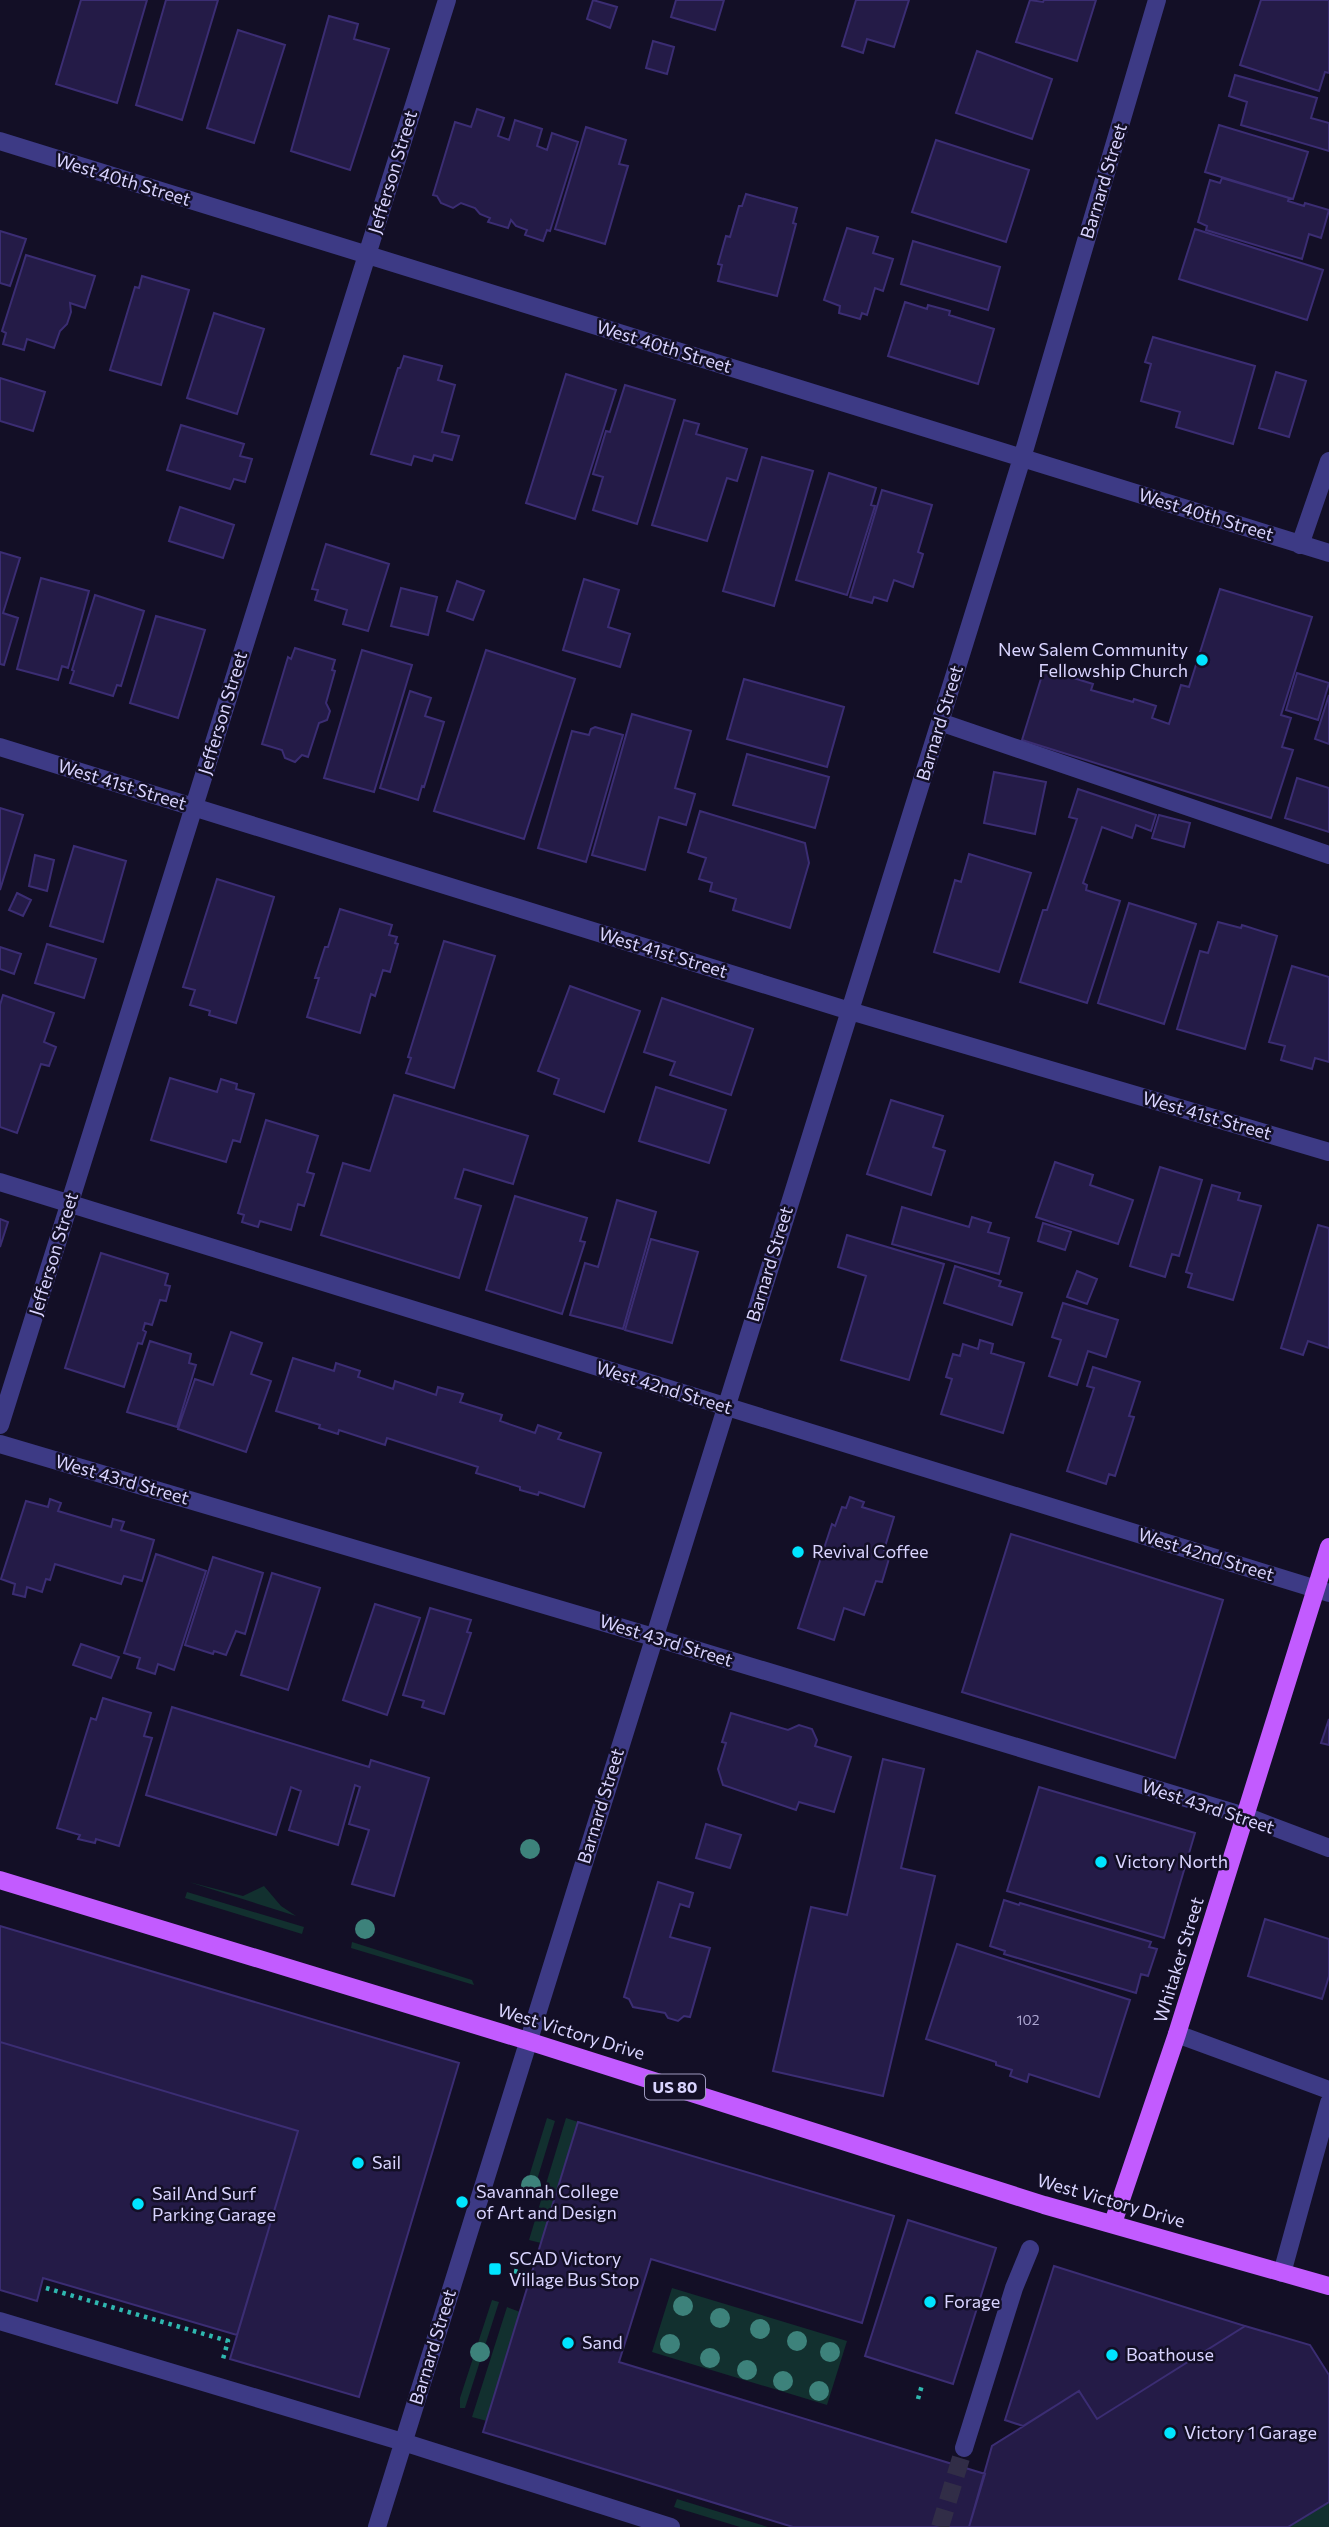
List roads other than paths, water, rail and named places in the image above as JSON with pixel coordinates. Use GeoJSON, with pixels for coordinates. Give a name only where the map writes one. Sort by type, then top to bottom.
{"type":"FeatureCollection","features":[{"type":"Feature","properties":{"kind":"main road","name":"Whitaker Street"},"geometry":{"type":"LineString","coordinates":[[1113,2223],[1177,2034],[1245,1816],[1323,1591],[1329,1547]]}},
{"type":"Feature","properties":{"kind":"main road","name":"West Victory Drive"},"geometry":{"type":"LineString","coordinates":[[0,1880],[528,2040],[1044,2205],[1329,2286]]}},
{"type":"Feature","properties":{"kind":"street","name":"Jefferson Street"},"geometry":{"type":"LineString","coordinates":[[0,1426],[447,0]]}},
{"type":"Feature","properties":{"kind":"street","name":"Barnard Street"},"geometry":{"type":"LineString","coordinates":[[377,2527],[940,722],[1157,0]]}},
{"type":"Feature","properties":{"kind":"street","name":"West 40th Street"},"geometry":{"type":"LineString","coordinates":[[0,141],[1329,553]]}},
{"type":"Feature","properties":{"kind":"street"},"geometry":{"type":"LineString","coordinates":[[1300,545],[1329,461]]}},
{"type":"Feature","properties":{"kind":"street"},"geometry":{"type":"LineString","coordinates":[[940,722],[1329,855]]}},
{"type":"Feature","properties":{"kind":"street","name":"West 41st Street"},"geometry":{"type":"LineString","coordinates":[[0,747],[850,1011],[1329,1152]]}},
{"type":"Feature","properties":{"kind":"street","name":"West 42nd Street"},"geometry":{"type":"LineString","coordinates":[[0,1182],[1323,1591]]}},
{"type":"Feature","properties":{"kind":"street","name":"West 43rd Street"},"geometry":{"type":"LineString","coordinates":[[0,1444],[1245,1816],[1329,1848]]}},
{"type":"Feature","properties":{"kind":"street"},"geometry":{"type":"LineString","coordinates":[[1177,2034],[1329,2090]]}},
{"type":"Feature","properties":{"kind":"street"},"geometry":{"type":"LineString","coordinates":[[1282,2273],[1329,2103]]}},
{"type":"Feature","properties":{"kind":"street"},"geometry":{"type":"LineString","coordinates":[[964,2448],[1014,2288],[1030,2249]]}},
{"type":"Feature","properties":{"kind":"street"},"geometry":{"type":"LineString","coordinates":[[0,2321],[403,2442],[671,2527]]}},
{"type":"Feature","properties":{"kind":"tunnel"},"geometry":{"type":"LineString","coordinates":[[940,2527],[964,2448]]}},
{"type":"Feature","properties":{"kind":"place","name":"New Salem Community Fellowship Church"},"geometry":{"type":"Point","coordinates":[1202,660]}},
{"type":"Feature","properties":{"kind":"place","name":"Revival Coffee"},"geometry":{"type":"Point","coordinates":[798,1552]}},
{"type":"Feature","properties":{"kind":"place","name":"Victory North"},"geometry":{"type":"Point","coordinates":[1101,1862]}},
{"type":"Feature","properties":{"kind":"place","name":"Sail"},"geometry":{"type":"Point","coordinates":[358,2163]}},
{"type":"Feature","properties":{"kind":"place","name":"Savannah College of Art and Design"},"geometry":{"type":"Point","coordinates":[462,2202]}},
{"type":"Feature","properties":{"kind":"place","name":"Sail And Surf Parking Garage"},"geometry":{"type":"Point","coordinates":[138,2204]}},
{"type":"Feature","properties":{"kind":"place","name":"SCAD Victory Village Bus Stop"},"geometry":{"type":"Point","coordinates":[495,2269]}},
{"type":"Feature","properties":{"kind":"place","name":"Forage"},"geometry":{"type":"Point","coordinates":[930,2302]}},
{"type":"Feature","properties":{"kind":"place","name":"Sand"},"geometry":{"type":"Point","coordinates":[568,2343]}},
{"type":"Feature","properties":{"kind":"place","name":"Boathouse"},"geometry":{"type":"Point","coordinates":[1112,2355]}},
{"type":"Feature","properties":{"kind":"place","name":"Victory 1 Garage"},"geometry":{"type":"Point","coordinates":[1170,2433]}}]}
